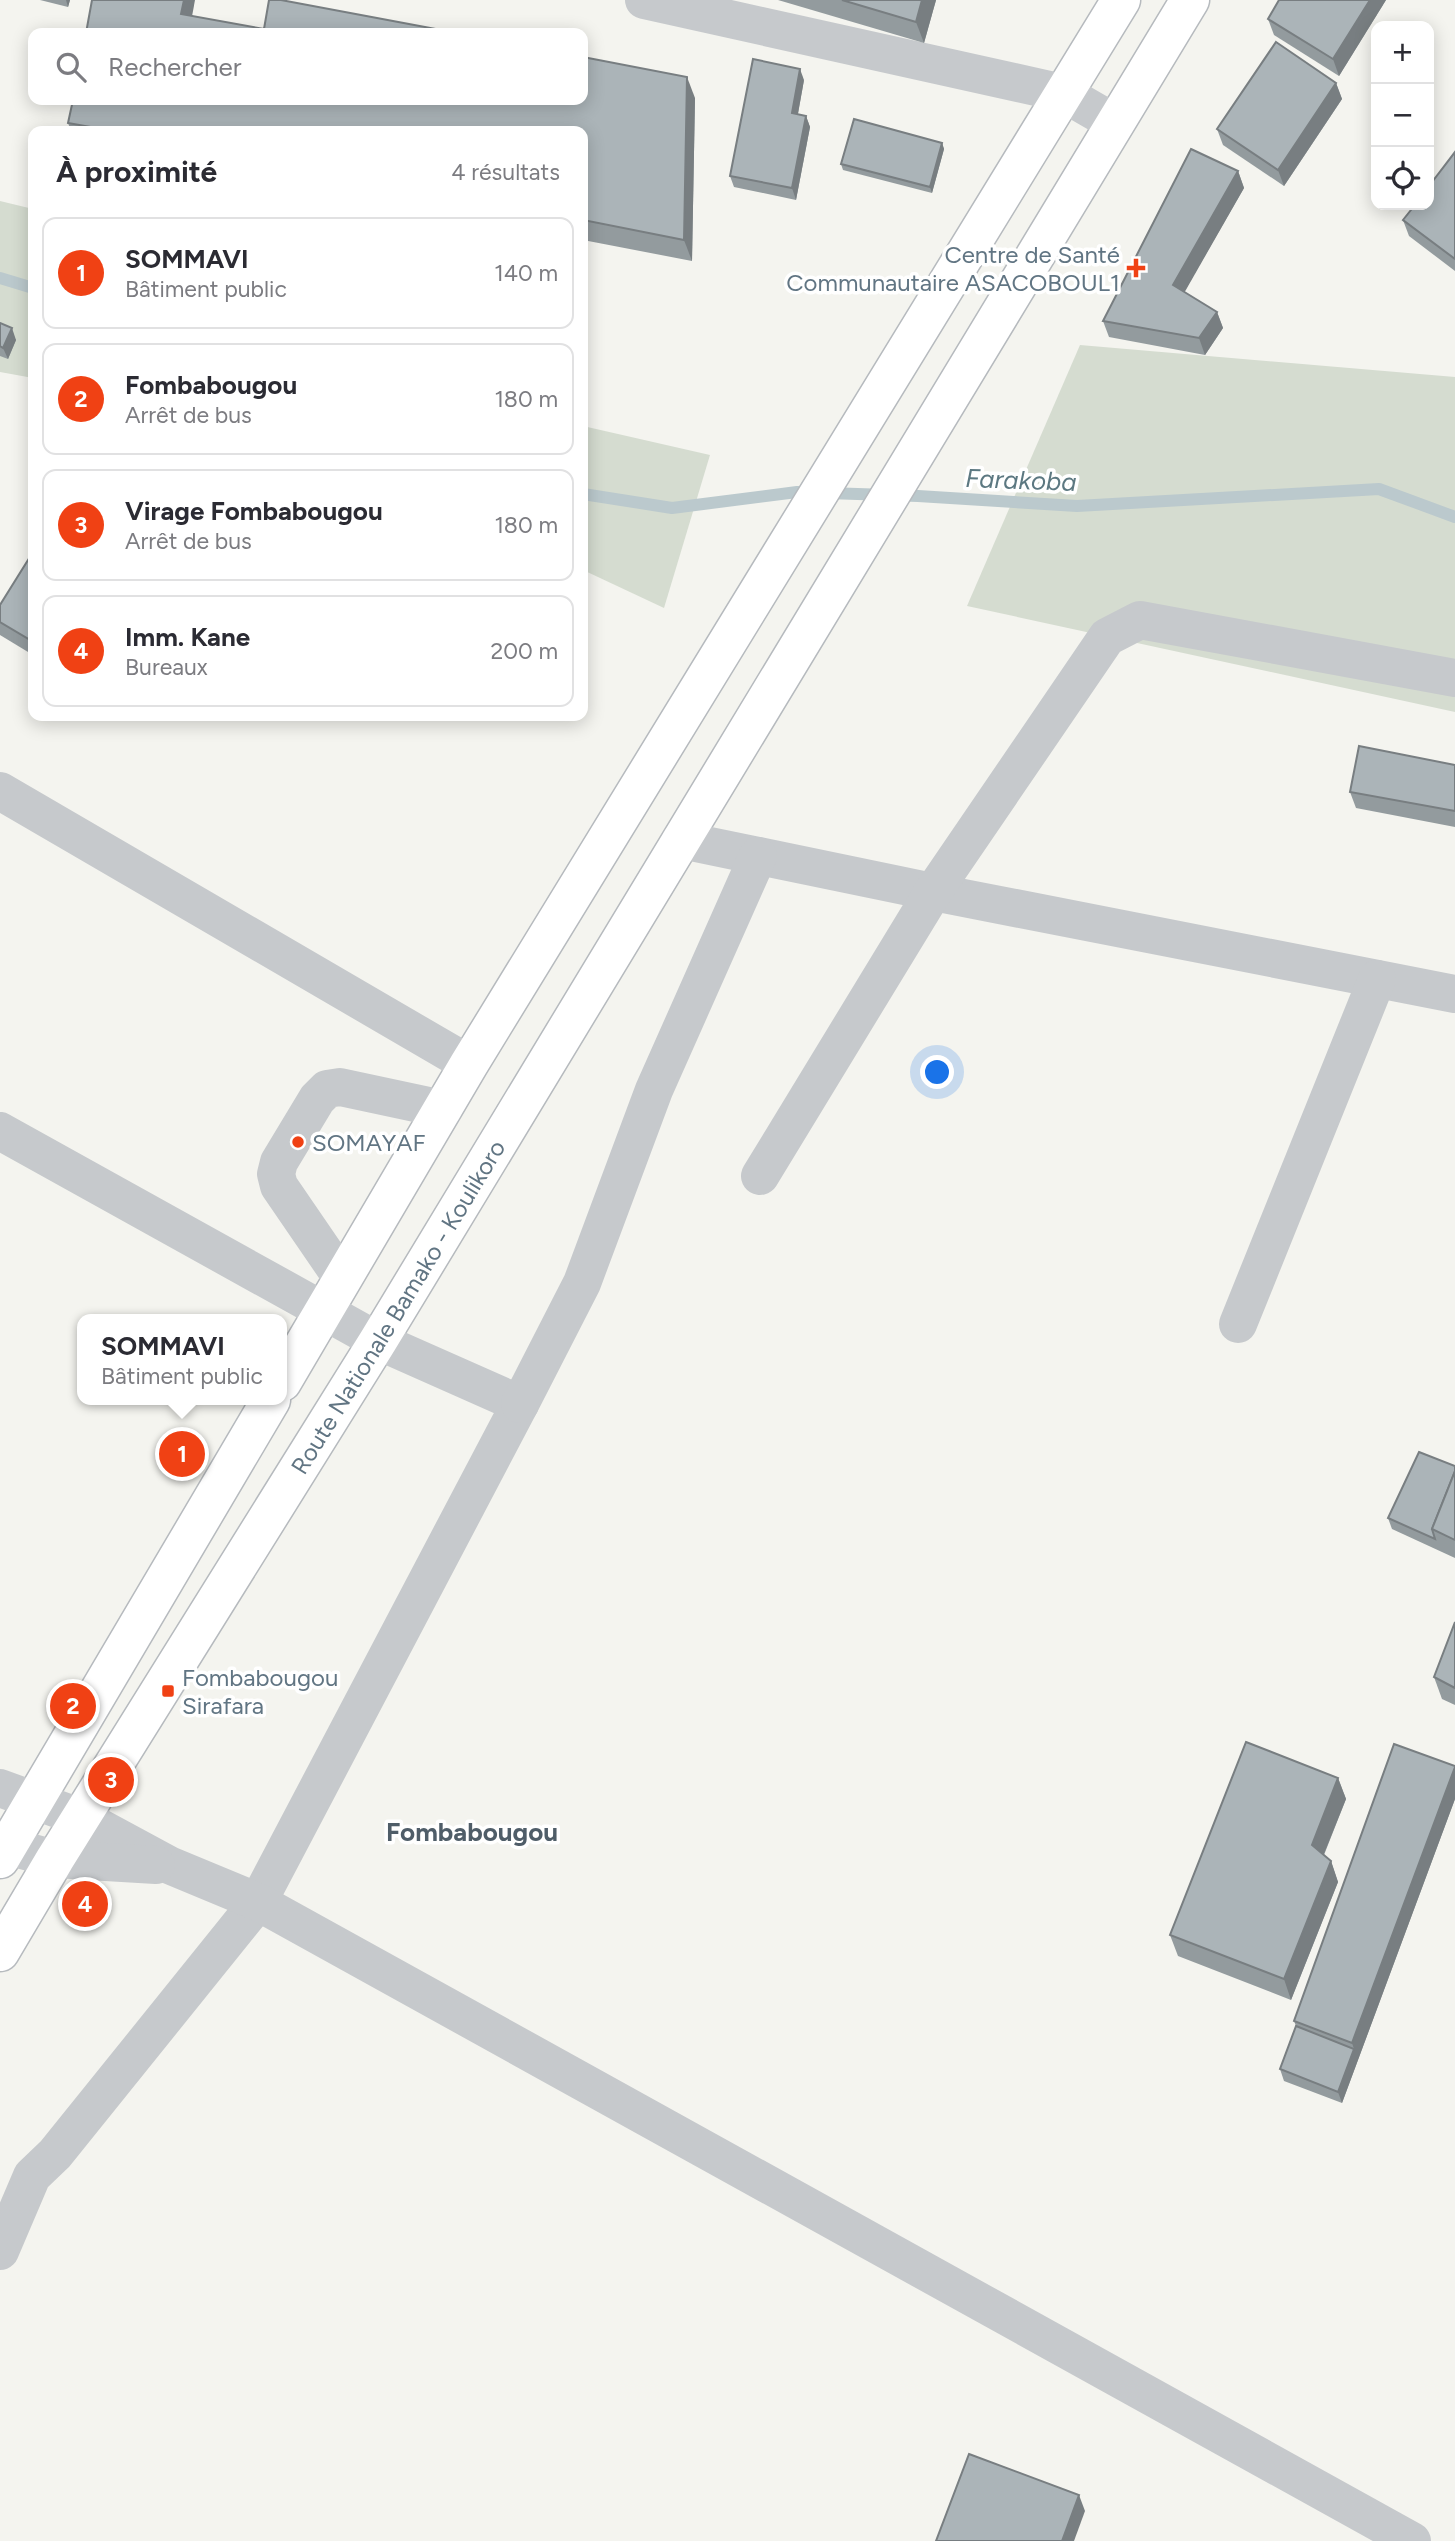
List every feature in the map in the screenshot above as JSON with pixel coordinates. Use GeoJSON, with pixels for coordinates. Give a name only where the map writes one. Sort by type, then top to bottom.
{"type":"FeatureCollection","features":[{"type":"Feature","properties":{"kind":"main road","name":"Route Nationale Bamako - Koulikoro"},"geometry":{"type":"LineString","coordinates":[[0,1952],[55,1859],[378,1341],[1189,0]]}},
{"type":"Feature","properties":{"kind":"main road"},"geometry":{"type":"LineString","coordinates":[[287,1374],[469,1064],[1118,5]]}},
{"type":"Feature","properties":{"kind":"main road"},"geometry":{"type":"LineString","coordinates":[[3,1850],[35,1802],[268,1405]]}},
{"type":"Feature","properties":{"kind":"street"},"geometry":{"type":"LineString","coordinates":[[644,0],[1063,93],[1115,123]]}},
{"type":"Feature","properties":{"kind":"street"},"geometry":{"type":"LineString","coordinates":[[760,1176],[933,892],[1107,637],[1140,620],[1455,678]]}},
{"type":"Feature","properties":{"kind":"street"},"geometry":{"type":"LineString","coordinates":[[0,791],[469,1064]]}},
{"type":"Feature","properties":{"kind":"street"},"geometry":{"type":"LineString","coordinates":[[681,840],[933,892],[1455,993]]}},
{"type":"Feature","properties":{"kind":"street"},"geometry":{"type":"LineString","coordinates":[[0,2251],[32,2176],[55,2154],[258,1902],[582,1283],[654,1090],[758,856]]}},
{"type":"Feature","properties":{"kind":"street"},"geometry":{"type":"LineString","coordinates":[[1238,1325],[1377,979]]}},
{"type":"Feature","properties":{"kind":"street"},"geometry":{"type":"LineString","coordinates":[[342,1279],[279,1186],[276,1174],[279,1162],[317,1099],[327,1089],[340,1087],[443,1109]]}},
{"type":"Feature","properties":{"kind":"street"},"geometry":{"type":"LineString","coordinates":[[0,1131],[378,1341],[520,1404]]}},
{"type":"Feature","properties":{"kind":"street"},"geometry":{"type":"LineString","coordinates":[[0,1788],[82,1818],[169,1865],[258,1902],[1412,2541]]}},
{"type":"Feature","properties":{"kind":"street"},"geometry":{"type":"LineString","coordinates":[[3,1850],[55,1859],[169,1865]]}},
{"type":"Feature","properties":{"kind":"shaded area"},"geometry":{"type":"Polygon","coordinates":[[[0,201],[28,208],[28,377],[0,372],[0,201]]]}},
{"type":"Feature","properties":{"kind":"shaded area"},"geometry":{"type":"Polygon","coordinates":[[[1080,345],[1455,377],[1455,712],[967,606],[1080,345]]]}},
{"type":"Feature","properties":{"kind":"shaded area"},"geometry":{"type":"Polygon","coordinates":[[[588,427],[710,455],[664,608],[588,572],[588,427]]]}},
{"type":"Feature","properties":{"kind":"building"},"geometry":{"type":"Polygon","coordinates":[[[92,0],[184,0],[181,14],[258,28],[87,28],[92,0]]]}},
{"type":"Feature","properties":{"kind":"building"},"geometry":{"type":"Polygon","coordinates":[[[269,0],[430,28],[264,28],[269,0]]]}},
{"type":"Feature","properties":{"kind":"building"},"geometry":{"type":"Polygon","coordinates":[[[842,0],[922,0],[916,22],[842,0]]]}},
{"type":"Feature","properties":{"kind":"building"},"geometry":{"type":"Polygon","coordinates":[[[1279,0],[1370,0],[1333,59],[1268,19],[1279,0]]]}},
{"type":"Feature","properties":{"kind":"building"},"geometry":{"type":"Polygon","coordinates":[[[1276,42],[1336,83],[1278,170],[1217,129],[1276,42]]]}},
{"type":"Feature","properties":{"kind":"building"},"geometry":{"type":"Polygon","coordinates":[[[588,58],[687,77],[684,240],[588,221],[588,126],[85,126],[68,123],[72,105],[588,105],[588,58]]]}},
{"type":"Feature","properties":{"kind":"building"},"geometry":{"type":"Polygon","coordinates":[[[753,59],[800,69],[792,113],[806,116],[792,188],[730,176],[753,59]]]}},
{"type":"Feature","properties":{"kind":"building"},"geometry":{"type":"Polygon","coordinates":[[[854,119],[942,143],[930,187],[841,164],[854,119]]]}},
{"type":"Feature","properties":{"kind":"building"},"geometry":{"type":"Polygon","coordinates":[[[1191,149],[1238,171],[1173,285],[1217,312],[1199,338],[1103,321],[1191,149]]]}},
{"type":"Feature","properties":{"kind":"building"},"geometry":{"type":"Polygon","coordinates":[[[1455,152],[1455,259],[1403,220],[1411,210],[1434,210],[1434,179],[1455,152]]]}},
{"type":"Feature","properties":{"kind":"building"},"geometry":{"type":"Polygon","coordinates":[[[0,323],[12,328],[3,348],[0,346],[0,323]]]}},
{"type":"Feature","properties":{"kind":"building"},"geometry":{"type":"Polygon","coordinates":[[[28,560],[28,639],[0,622],[0,605],[28,560]]]}},
{"type":"Feature","properties":{"kind":"building"},"geometry":{"type":"Polygon","coordinates":[[[1359,746],[1455,765],[1455,811],[1350,792],[1359,746]]]}},
{"type":"Feature","properties":{"kind":"building"},"geometry":{"type":"Polygon","coordinates":[[[1419,1452],[1455,1466],[1432,1529],[1435,1539],[1388,1518],[1419,1452]]]}},
{"type":"Feature","properties":{"kind":"building"},"geometry":{"type":"Polygon","coordinates":[[[1455,1471],[1455,1540],[1432,1529],[1455,1471]]]}},
{"type":"Feature","properties":{"kind":"building"},"geometry":{"type":"Polygon","coordinates":[[[1455,1622],[1455,1688],[1434,1677],[1455,1622]]]}},
{"type":"Feature","properties":{"kind":"building"},"geometry":{"type":"Polygon","coordinates":[[[1246,1742],[1338,1778],[1312,1845],[1331,1861],[1284,1979],[1170,1935],[1246,1742]]]}},
{"type":"Feature","properties":{"kind":"building"},"geometry":{"type":"Polygon","coordinates":[[[1394,1744],[1455,1767],[1352,2043],[1294,2021],[1394,1744]]]}},
{"type":"Feature","properties":{"kind":"building"},"geometry":{"type":"Polygon","coordinates":[[[1296,2026],[1354,2049],[1338,2092],[1280,2069],[1296,2026]]]}},
{"type":"Feature","properties":{"kind":"building"},"geometry":{"type":"Polygon","coordinates":[[[969,2454],[1079,2495],[1062,2541],[936,2541],[969,2454]]]}},
{"type":"Feature","properties":{"kind":"waterway","name":"Farakoba"},"geometry":{"type":"LineString","coordinates":[[0,278],[28,286]]}},
{"type":"Feature","properties":{"kind":"waterway","name":"Farakoba"},"geometry":{"type":"LineString","coordinates":[[588,495],[672,508],[797,492],[1077,506],[1379,489],[1455,517]]}},
{"type":"Feature","properties":{"kind":"place","name":"Centre de Santé Communautaire ASACOBOUL1"},"geometry":{"type":"Point","coordinates":[1136,268]}},
{"type":"Feature","properties":{"kind":"place","name":"SOMAYAF"},"geometry":{"type":"Point","coordinates":[298,1142]}},
{"type":"Feature","properties":{"kind":"place","name":"SOMMAVI"},"geometry":{"type":"Point","coordinates":[182,1454]}},
{"type":"Feature","properties":{"kind":"place","name":"Fombabougou Sirafara"},"geometry":{"type":"Point","coordinates":[168,1691]}},
{"type":"Feature","properties":{"kind":"place","name":"Fombabougou"},"geometry":{"type":"Point","coordinates":[73,1706]}},
{"type":"Feature","properties":{"kind":"place","name":"Virage Fombabougou"},"geometry":{"type":"Point","coordinates":[111,1780]}},
{"type":"Feature","properties":{"kind":"place","name":"Imm. Kane"},"geometry":{"type":"Point","coordinates":[85,1904]}},
{"type":"Feature","properties":{"kind":"district","name":"Fombabougou"},"geometry":{"type":"Point","coordinates":[472,1832]}}]}
